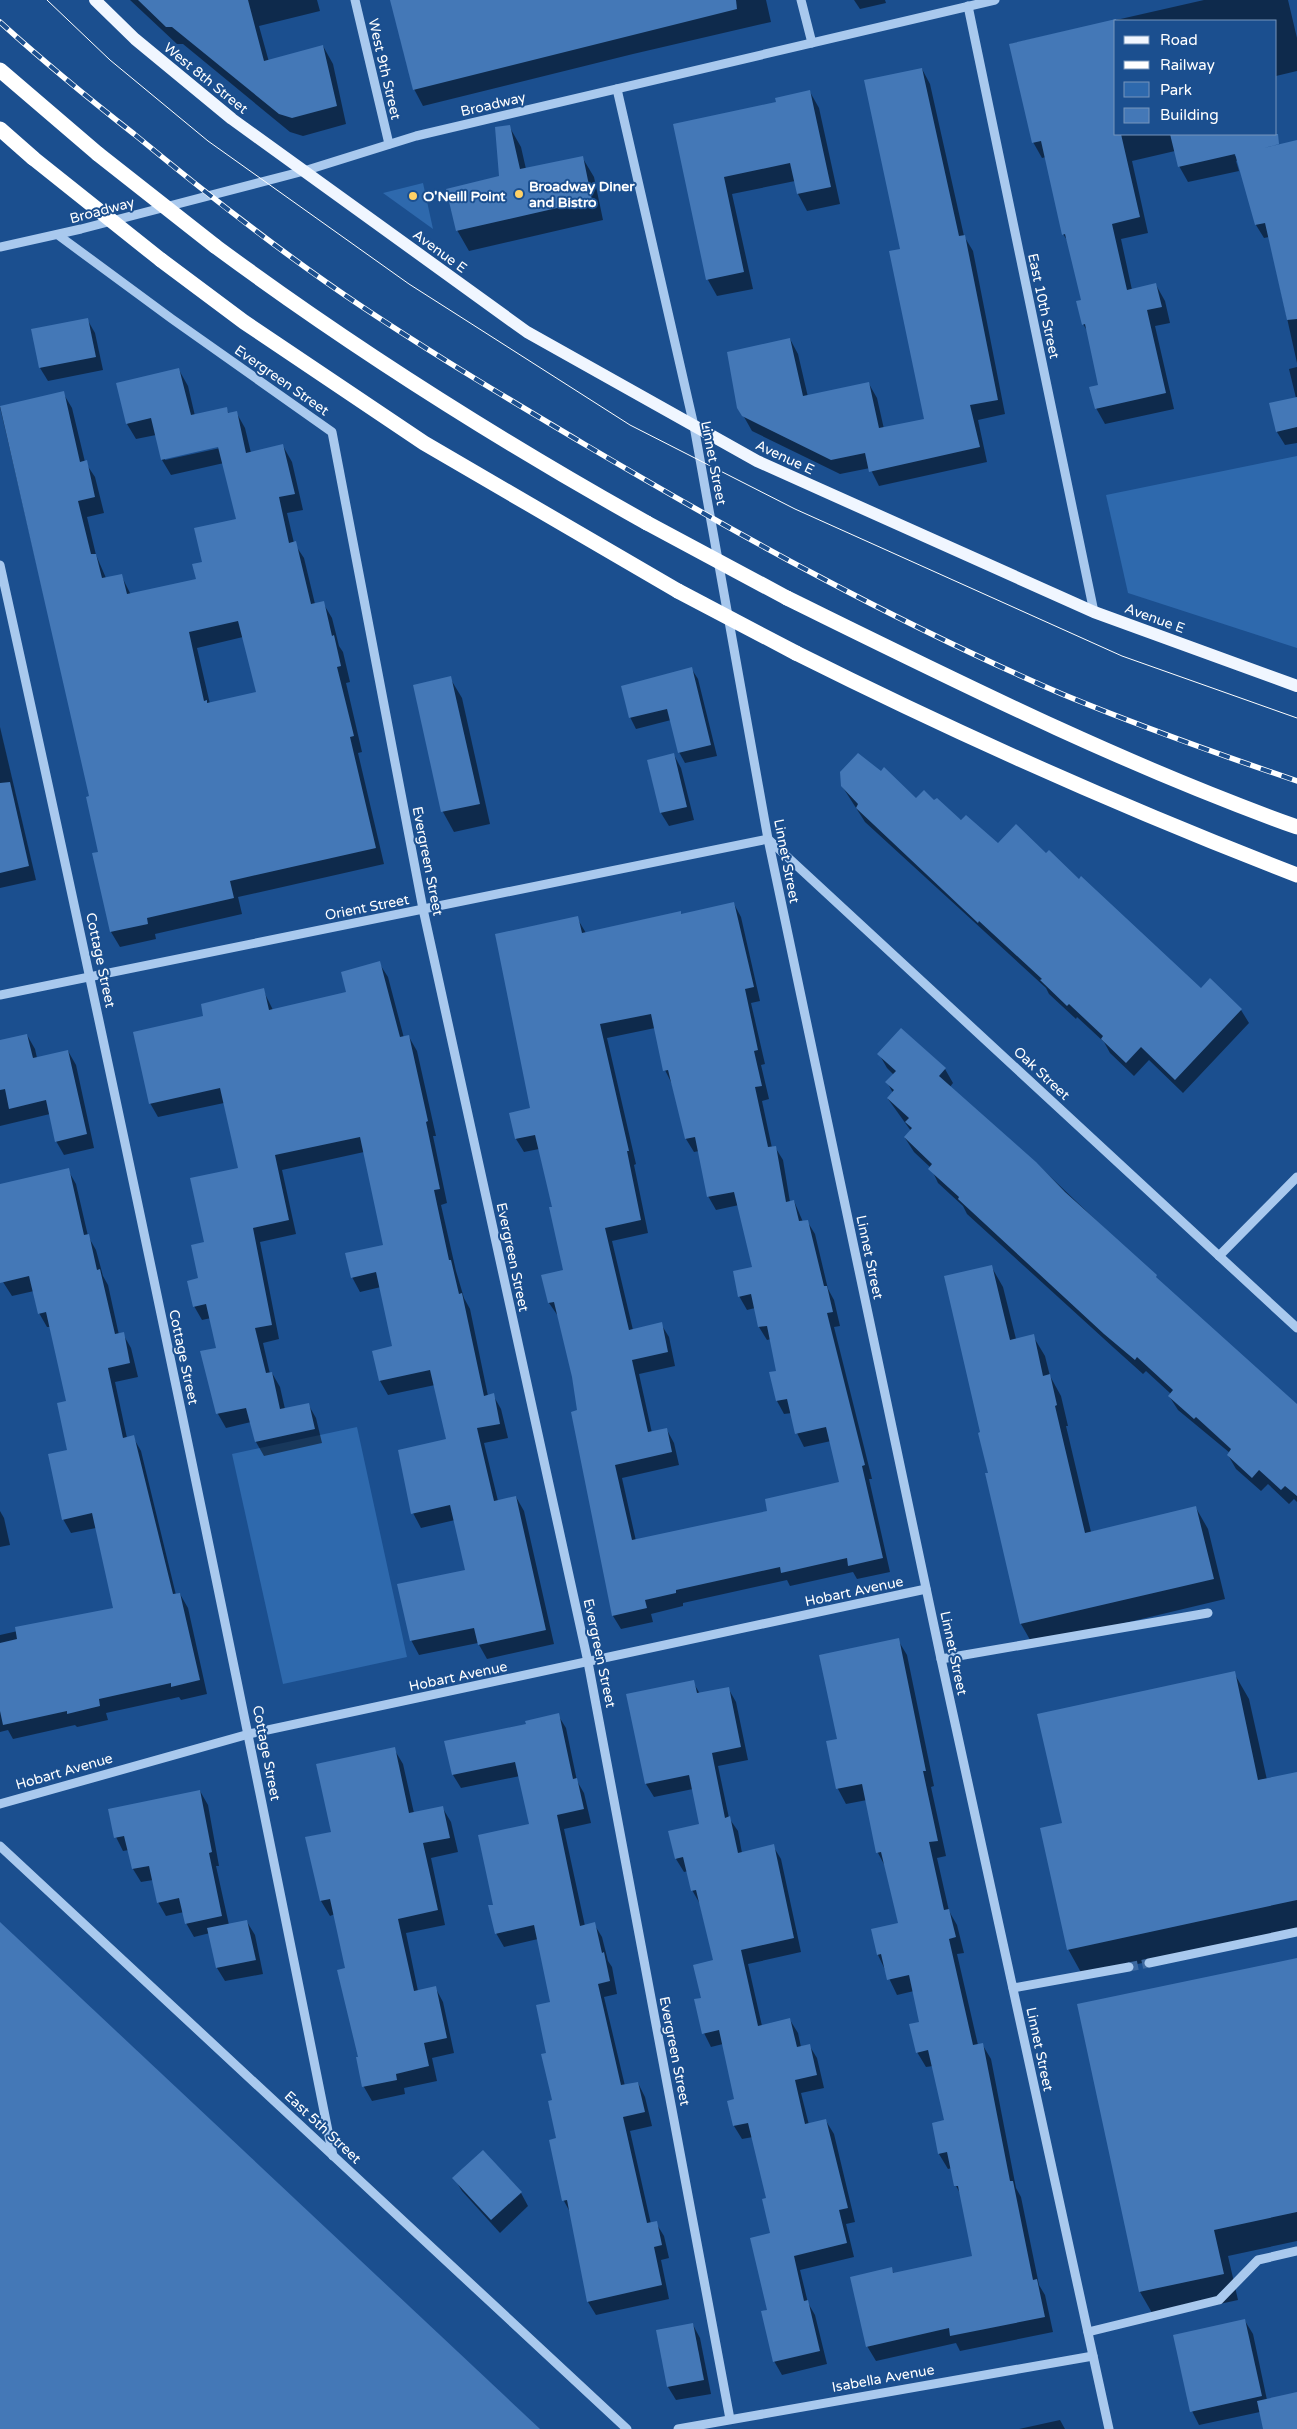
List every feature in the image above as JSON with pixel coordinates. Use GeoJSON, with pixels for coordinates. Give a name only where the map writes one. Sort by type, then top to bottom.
{"type":"FeatureCollection","features":[{"type":"Feature","properties":{"kind":"highway"},"geometry":{"type":"LineString","coordinates":[[0,70],[98,154],[215,246],[363,351],[552,470],[787,598],[985,695],[1083,740],[1297,828]]}},
{"type":"Feature","properties":{"kind":"highway"},"geometry":{"type":"LineString","coordinates":[[0,128],[33,158],[161,260],[244,322],[424,443],[678,591],[796,653],[977,741],[1182,830],[1297,875]]}},
{"type":"Feature","properties":{"kind":"main road","name":"West 8th Street"},"geometry":{"type":"LineString","coordinates":[[95,0],[135,39],[172,70],[232,119],[304,171]]}},
{"type":"Feature","properties":{"kind":"main road","name":"Avenue E"},"geometry":{"type":"LineString","coordinates":[[304,171],[527,332],[757,461],[1094,612],[1297,686]]}},
{"type":"Feature","properties":{"kind":"street","name":"West 9th Street"},"geometry":{"type":"LineString","coordinates":[[355,0],[389,144]]}},
{"type":"Feature","properties":{"kind":"street"},"geometry":{"type":"LineString","coordinates":[[800,0],[812,43]]}},
{"type":"Feature","properties":{"kind":"street","name":"Broadway"},"geometry":{"type":"LineString","coordinates":[[0,247],[58,235],[304,171],[416,136],[995,0]]}},
{"type":"Feature","properties":{"kind":"street","name":"East 10th Street"},"geometry":{"type":"LineString","coordinates":[[968,6],[1094,612]]}},
{"type":"Feature","properties":{"kind":"street","name":"Linnet Street"},"geometry":{"type":"LineString","coordinates":[[617,89],[694,426],[768,839],[941,1659],[1109,2429]]}},
{"type":"Feature","properties":{"kind":"street","name":"Evergreen Street"},"geometry":{"type":"LineString","coordinates":[[58,235],[172,319],[332,432],[423,909],[588,1662],[730,2419]]}},
{"type":"Feature","properties":{"kind":"street","name":"Cottage Street"},"geometry":{"type":"LineString","coordinates":[[0,565],[90,976],[249,1734],[333,2156]]}},
{"type":"Feature","properties":{"kind":"street","name":"Orient Street"},"geometry":{"type":"LineString","coordinates":[[0,995],[768,839]]}},
{"type":"Feature","properties":{"kind":"street","name":"Oak Street"},"geometry":{"type":"LineString","coordinates":[[768,839],[1297,1328]]}},
{"type":"Feature","properties":{"kind":"street"},"geometry":{"type":"LineString","coordinates":[[1219,1256],[1297,1177]]}},
{"type":"Feature","properties":{"kind":"street","name":"Hobart Avenue"},"geometry":{"type":"LineString","coordinates":[[0,1804],[249,1734],[926,1589]]}},
{"type":"Feature","properties":{"kind":"street"},"geometry":{"type":"LineString","coordinates":[[941,1659],[1208,1613]]}},
{"type":"Feature","properties":{"kind":"street","name":"East 5th Street"},"geometry":{"type":"LineString","coordinates":[[0,1846],[627,2429]]}},
{"type":"Feature","properties":{"kind":"street"},"geometry":{"type":"LineString","coordinates":[[1149,1963],[1297,1932]]}},
{"type":"Feature","properties":{"kind":"street"},"geometry":{"type":"LineString","coordinates":[[1013,1988],[1129,1967]]}},
{"type":"Feature","properties":{"kind":"street"},"geometry":{"type":"LineString","coordinates":[[1088,2332],[1218,2300],[1258,2260],[1297,2251]]}},
{"type":"Feature","properties":{"kind":"street","name":"Isabella Avenue"},"geometry":{"type":"LineString","coordinates":[[678,2429],[1093,2356]]}},
{"type":"Feature","properties":{"kind":"green space"},"geometry":{"type":"Polygon","coordinates":[[[423,183],[433,229],[383,193],[423,183]]]}},
{"type":"Feature","properties":{"kind":"green space"},"geometry":{"type":"Polygon","coordinates":[[[1297,456],[1297,648],[1128,593],[1106,495],[1297,456]]]}},
{"type":"Feature","properties":{"kind":"green space"},"geometry":{"type":"Polygon","coordinates":[[[357,1427],[407,1657],[283,1684],[232,1454],[357,1427]]]}},
{"type":"Feature","properties":{"kind":"building"},"geometry":{"type":"Polygon","coordinates":[[[138,0],[248,0],[264,61],[323,45],[337,106],[292,118],[279,114],[172,27],[166,27],[138,0]]]}},
{"type":"Feature","properties":{"kind":"building"},"geometry":{"type":"Polygon","coordinates":[[[390,0],[736,0],[737,9],[413,90],[390,0]]]}},
{"type":"Feature","properties":{"kind":"building"},"geometry":{"type":"Polygon","coordinates":[[[1116,19],[1114,20],[1114,135],[1121,135],[1140,217],[1112,224],[1127,290],[1156,283],[1162,307],[1147,310],[1166,393],[1095,409],[1089,387],[1098,385],[1085,324],[1082,325],[1076,301],[1081,300],[1065,234],[1062,235],[1041,141],[1032,143],[1009,44],[1116,19]]]}},
{"type":"Feature","properties":{"kind":"building"},"geometry":{"type":"Polygon","coordinates":[[[922,68],[959,236],[965,235],[998,400],[970,405],[980,447],[869,472],[865,453],[831,460],[742,416],[737,408],[727,352],[790,338],[803,396],[869,382],[879,428],[924,419],[889,251],[900,249],[864,80],[922,68]]]}},
{"type":"Feature","properties":{"kind":"building"},"geometry":{"type":"Polygon","coordinates":[[[810,90],[831,187],[797,194],[790,163],[724,177],[744,272],[706,280],[673,124],[776,102],[775,98],[810,90]]]}},
{"type":"Feature","properties":{"kind":"building","name":"Broadway Diner and Bistro"},"geometry":{"type":"Polygon","coordinates":[[[510,125],[520,169],[583,156],[592,200],[456,231],[446,189],[499,176],[495,127],[510,125]]]}},
{"type":"Feature","properties":{"kind":"building"},"geometry":{"type":"Polygon","coordinates":[[[1278,134],[1279,144],[1264,148],[1297,140],[1297,319],[1287,320],[1265,223],[1255,225],[1235,154],[1178,167],[1170,135],[1278,134]]]}},
{"type":"Feature","properties":{"kind":"building"},"geometry":{"type":"Polygon","coordinates":[[[88,318],[96,357],[39,368],[31,329],[88,318]]]}},
{"type":"Feature","properties":{"kind":"building"},"geometry":{"type":"Polygon","coordinates":[[[179,368],[191,415],[227,407],[228,413],[237,411],[246,453],[283,444],[295,494],[279,497],[289,543],[296,541],[311,604],[324,601],[332,636],[334,635],[341,666],[337,667],[354,736],[350,737],[376,848],[230,881],[234,898],[147,918],[148,924],[110,932],[92,853],[98,852],[86,797],[89,796],[0,406],[64,391],[80,462],[87,460],[95,497],[78,501],[91,554],[96,554],[102,578],[122,574],[127,594],[196,579],[192,564],[202,562],[194,528],[236,519],[218,447],[161,460],[151,418],[126,424],[116,383],[179,368]],[[238,621],[189,632],[204,701],[207,700],[207,703],[256,692],[238,621]]]}},
{"type":"Feature","properties":{"kind":"building"},"geometry":{"type":"Polygon","coordinates":[[[1297,397],[1297,427],[1276,432],[1269,403],[1297,397]]]}},
{"type":"Feature","properties":{"kind":"building"},"geometry":{"type":"Polygon","coordinates":[[[692,667],[711,745],[678,753],[667,709],[629,718],[621,686],[692,667]]]}},
{"type":"Feature","properties":{"kind":"building"},"geometry":{"type":"Polygon","coordinates":[[[451,676],[480,804],[441,812],[413,685],[451,676]]]}},
{"type":"Feature","properties":{"kind":"building"},"geometry":{"type":"Polygon","coordinates":[[[674,753],[687,807],[660,813],[647,760],[674,753]]]}},
{"type":"Feature","properties":{"kind":"building"},"geometry":{"type":"Polygon","coordinates":[[[858,753],[881,771],[884,767],[916,798],[924,790],[934,800],[937,798],[961,820],[966,815],[998,843],[1016,824],[1046,853],[1049,850],[1079,879],[1081,876],[1201,988],[1210,978],[1242,1009],[1175,1080],[1141,1047],[1126,1063],[1101,1039],[1103,1036],[1069,1004],[1067,1006],[1040,980],[1042,979],[979,921],[978,923],[856,808],[858,804],[841,786],[840,772],[858,753]]]}},
{"type":"Feature","properties":{"kind":"building"},"geometry":{"type":"Polygon","coordinates":[[[10,782],[29,866],[0,873],[0,783],[10,782]]]}},
{"type":"Feature","properties":{"kind":"building"},"geometry":{"type":"Polygon","coordinates":[[[734,902],[754,987],[745,989],[758,1050],[754,1051],[762,1086],[755,1087],[768,1147],[776,1146],[786,1202],[794,1200],[799,1221],[808,1220],[824,1286],[827,1286],[833,1312],[827,1313],[865,1465],[862,1466],[883,1558],[848,1566],[847,1558],[781,1573],[780,1567],[676,1590],[676,1593],[645,1600],[647,1608],[612,1616],[571,1412],[577,1410],[572,1377],[554,1302],[548,1303],[541,1275],[563,1270],[549,1207],[552,1207],[535,1135],[515,1139],[509,1113],[530,1108],[495,934],[578,916],[582,933],[681,911],[681,914],[734,902]],[[651,1014],[600,1024],[629,1151],[627,1151],[641,1220],[605,1228],[629,1330],[662,1322],[668,1352],[632,1360],[648,1432],[667,1428],[672,1452],[615,1465],[632,1540],[767,1511],[765,1499],[839,1482],[826,1427],[795,1434],[787,1399],[776,1401],[769,1372],[776,1371],[767,1326],[758,1327],[751,1294],[738,1297],[733,1271],[752,1267],[734,1192],[707,1197],[695,1137],[685,1139],[668,1070],[663,1071],[651,1014]]]}},
{"type":"Feature","properties":{"kind":"building"},"geometry":{"type":"Polygon","coordinates":[[[380,961],[400,1037],[409,1035],[428,1121],[426,1122],[440,1189],[434,1190],[449,1260],[451,1260],[459,1294],[462,1293],[484,1396],[494,1393],[500,1424],[477,1428],[494,1501],[516,1496],[546,1630],[478,1645],[474,1628],[410,1641],[397,1584],[465,1570],[450,1505],[411,1514],[398,1450],[446,1439],[430,1370],[379,1381],[372,1351],[392,1346],[376,1272],[351,1278],[345,1253],[383,1245],[360,1137],[275,1155],[289,1220],[253,1228],[272,1325],[255,1328],[266,1373],[272,1372],[280,1409],[309,1403],[315,1429],[255,1442],[246,1408],[216,1414],[200,1351],[216,1348],[206,1304],[193,1307],[187,1281],[198,1278],[191,1245],[204,1242],[190,1178],[238,1168],[220,1088],[149,1104],[133,1032],[203,1016],[201,1004],[264,988],[269,1010],[346,992],[341,972],[380,961]]]}},
{"type":"Feature","properties":{"kind":"building"},"geometry":{"type":"Polygon","coordinates":[[[901,1028],[946,1068],[939,1076],[1036,1162],[1065,1192],[1157,1275],[1156,1277],[1297,1404],[1297,1496],[1285,1486],[1281,1490],[1259,1470],[1252,1478],[1227,1455],[1231,1449],[1196,1417],[1194,1419],[1168,1396],[1173,1390],[1137,1357],[1135,1360],[1104,1334],[928,1169],[932,1164],[904,1137],[912,1128],[905,1122],[909,1118],[887,1098],[894,1090],[885,1082],[896,1071],[877,1054],[901,1028]]]}},
{"type":"Feature","properties":{"kind":"building"},"geometry":{"type":"Polygon","coordinates":[[[27,1034],[33,1058],[68,1050],[87,1134],[55,1142],[46,1100],[9,1109],[5,1089],[0,1090],[0,1040],[27,1034]]]}},
{"type":"Feature","properties":{"kind":"building"},"geometry":{"type":"Polygon","coordinates":[[[69,1168],[84,1235],[89,1234],[97,1270],[100,1269],[115,1334],[124,1332],[130,1363],[108,1368],[123,1438],[134,1435],[173,1594],[180,1593],[200,1680],[171,1687],[171,1683],[99,1699],[100,1706],[67,1714],[67,1711],[3,1725],[0,1711],[0,1643],[17,1639],[15,1627],[113,1608],[92,1513],[62,1520],[48,1454],[67,1450],[57,1403],[66,1401],[46,1312],[38,1314],[29,1276],[0,1283],[0,1184],[69,1168]]]}},
{"type":"Feature","properties":{"kind":"building"},"geometry":{"type":"Polygon","coordinates":[[[992,1265],[1010,1340],[1034,1334],[1043,1376],[1050,1374],[1057,1405],[1055,1406],[1085,1533],[1196,1506],[1214,1579],[1020,1624],[985,1473],[988,1473],[978,1433],[980,1432],[944,1276],[992,1265]]]}},
{"type":"Feature","properties":{"kind":"building"},"geometry":{"type":"Polygon","coordinates":[[[899,1638],[926,1771],[923,1771],[938,1841],[929,1842],[944,1910],[949,1909],[956,1937],[949,1939],[973,2045],[983,2043],[1010,2181],[1013,2181],[1033,2280],[1037,2279],[1045,2317],[950,2336],[949,2328],[866,2347],[850,2277],[892,2267],[893,2273],[972,2256],[958,2186],[954,2186],[947,2152],[938,2154],[932,2123],[944,2120],[928,2050],[916,2053],[909,2024],[919,2022],[909,1975],[887,1980],[881,1954],[877,1955],[871,1929],[898,1923],[881,1852],[876,1853],[862,1784],[836,1789],[826,1741],[837,1739],[819,1655],[899,1638]]]}},
{"type":"Feature","properties":{"kind":"building"},"geometry":{"type":"Polygon","coordinates":[[[1235,1671],[1258,1780],[1297,1772],[1297,1900],[1067,1950],[1040,1828],[1062,1823],[1037,1714],[1235,1671]]]}},
{"type":"Feature","properties":{"kind":"building"},"geometry":{"type":"Polygon","coordinates":[[[694,1680],[697,1693],[729,1687],[741,1747],[712,1753],[725,1818],[730,1816],[738,1853],[774,1844],[794,1938],[741,1950],[758,2026],[790,2018],[797,2047],[810,2044],[817,2075],[795,2080],[805,2124],[826,2119],[848,2208],[839,2210],[847,2243],[794,2256],[804,2301],[808,2300],[820,2351],[773,2362],[761,2311],[767,2310],[750,2238],[770,2233],[762,2199],[766,2198],[748,2123],[733,2126],[727,2101],[734,2099],[719,2030],[702,2034],[694,1999],[701,1998],[693,1965],[713,1960],[696,1890],[691,1891],[683,1857],[675,1859],[668,1831],[699,1824],[689,1775],[645,1784],[626,1694],[694,1680]]]}},
{"type":"Feature","properties":{"kind":"building"},"geometry":{"type":"Polygon","coordinates":[[[559,1713],[573,1779],[577,1778],[584,1809],[557,1815],[580,1926],[595,1922],[602,1953],[604,1952],[610,1981],[598,1984],[621,2085],[638,2082],[645,2112],[623,2117],[647,2223],[657,2221],[662,2245],[654,2247],[662,2285],[587,2302],[567,2200],[562,2201],[549,2140],[556,2138],[548,2101],[552,2100],[541,2054],[546,2053],[536,2005],[550,2002],[534,1925],[495,1934],[488,1905],[493,1905],[478,1835],[529,1824],[515,1762],[452,1775],[444,1741],[526,1724],[525,1721],[559,1713]]]}},
{"type":"Feature","properties":{"kind":"building"},"geometry":{"type":"Polygon","coordinates":[[[395,1747],[409,1813],[443,1806],[450,1838],[423,1843],[438,1910],[398,1919],[414,1991],[436,1986],[447,2038],[424,2043],[429,2066],[396,2074],[397,2080],[362,2087],[356,2057],[358,2057],[337,1970],[345,1968],[330,1899],[320,1901],[305,1837],[331,1832],[316,1764],[395,1747]]]}},
{"type":"Feature","properties":{"kind":"building"},"geometry":{"type":"Polygon","coordinates":[[[200,1790],[212,1852],[209,1853],[222,1916],[185,1924],[179,1898],[157,1903],[149,1866],[132,1869],[124,1836],[114,1838],[108,1809],[200,1790]]]}},
{"type":"Feature","properties":{"kind":"building"},"geometry":{"type":"Polygon","coordinates":[[[247,1920],[256,1960],[216,1968],[207,1928],[247,1920]]]}},
{"type":"Feature","properties":{"kind":"building"},"geometry":{"type":"Polygon","coordinates":[[[0,1922],[540,2429],[0,2429],[0,1922]]]}},
{"type":"Feature","properties":{"kind":"building"},"geometry":{"type":"Polygon","coordinates":[[[1297,1958],[1297,2212],[1214,2230],[1224,2274],[1139,2292],[1077,2004],[1297,1958]]]}},
{"type":"Feature","properties":{"kind":"building"},"geometry":{"type":"Polygon","coordinates":[[[483,2150],[522,2192],[491,2220],[452,2178],[483,2150]]]}},
{"type":"Feature","properties":{"kind":"building"},"geometry":{"type":"Polygon","coordinates":[[[1245,2319],[1262,2396],[1190,2412],[1173,2335],[1245,2319]]]}},
{"type":"Feature","properties":{"kind":"building"},"geometry":{"type":"Polygon","coordinates":[[[693,2323],[704,2380],[667,2387],[656,2330],[693,2323]]]}},
{"type":"Feature","properties":{"kind":"building"},"geometry":{"type":"Polygon","coordinates":[[[1297,2392],[1297,2429],[1263,2429],[1257,2401],[1297,2392]]]}},
{"type":"Feature","properties":{"kind":"tunnel"},"geometry":{"type":"LineString","coordinates":[[1129,1967],[1149,1963]]}},
{"type":"Feature","properties":{"kind":"tram line"},"geometry":{"type":"LineString","coordinates":[[47,0],[110,60],[208,141],[409,284],[630,425],[795,509],[1122,656],[1297,718]]}},
{"type":"Feature","properties":{"kind":"railway"},"geometry":{"type":"LineString","coordinates":[[0,22],[66,79],[190,179],[305,267],[446,361],[642,478],[759,544],[879,608],[1000,667],[1120,717],[1297,781]]}},
{"type":"Feature","properties":{"kind":"place","name":"Broadway Diner and Bistro"},"geometry":{"type":"Point","coordinates":[519,194]}},
{"type":"Feature","properties":{"kind":"place","name":"O'Neill Point"},"geometry":{"type":"Point","coordinates":[413,196]}}]}
